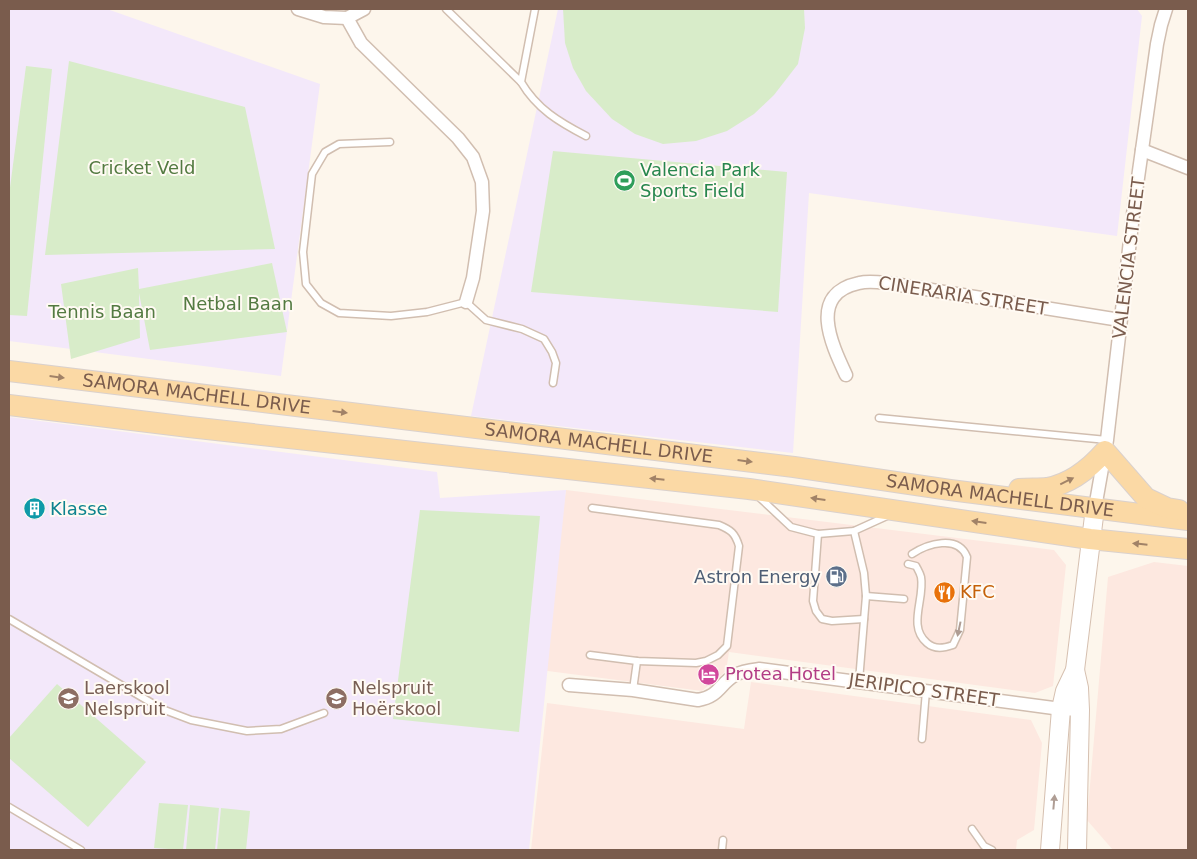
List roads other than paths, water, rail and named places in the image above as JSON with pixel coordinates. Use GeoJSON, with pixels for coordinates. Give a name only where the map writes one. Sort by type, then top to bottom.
{"type":"FeatureCollection","features":[{"type":"Feature","properties":{"kind":"main road","name":"SAMORA MACHELL DRIVE"},"geometry":{"type":"LineString","coordinates":[[9,371],[784,466],[950,490],[1188,520]]}},
{"type":"Feature","properties":{"kind":"main road","name":"SAMORA MACHELL DRIVE"},"geometry":{"type":"LineString","coordinates":[[9,404],[189,427],[749,489],[1090,539],[1188,549]]}},
{"type":"Feature","properties":{"kind":"main road"},"geometry":{"type":"LineString","coordinates":[[950,490],[1046,488],[1058,485],[1095,464],[1106,446],[1146,498],[1167,508],[1188,512]]}},
{"type":"Feature","properties":{"kind":"street"},"geometry":{"type":"LineString","coordinates":[[298,9],[324,17],[347,18],[364,9]]}},
{"type":"Feature","properties":{"kind":"street","name":"VALENCIA STREET"},"geometry":{"type":"LineString","coordinates":[[1095,508],[1106,446],[1120,320],[1157,44],[1166,9]]}},
{"type":"Feature","properties":{"kind":"street"},"geometry":{"type":"LineString","coordinates":[[347,18],[361,43],[458,138],[473,158],[482,182],[483,211],[473,278],[466,302]]}},
{"type":"Feature","properties":{"kind":"street"},"geometry":{"type":"LineString","coordinates":[[1142,150],[1188,168]]}},
{"type":"Feature","properties":{"kind":"street","name":"CINERARIA STREET"},"geometry":{"type":"LineString","coordinates":[[846,375],[834,349],[828,328],[828,310],[831,298],[841,290],[859,283],[894,284],[1120,320]]}},
{"type":"Feature","properties":{"kind":"street"},"geometry":{"type":"LineString","coordinates":[[1050,850],[1062,710],[1065,691],[1075,670],[1095,508]]}},
{"type":"Feature","properties":{"kind":"street","name":"JERIPICO STREET"},"geometry":{"type":"LineString","coordinates":[[570,685],[633,690],[698,700],[708,698],[734,675],[759,669],[859,681],[1062,710],[1080,710]]}},
{"type":"Feature","properties":{"kind":"street"},"geometry":{"type":"LineString","coordinates":[[1075,670],[1079,688],[1080,710],[1077,850]]}},
{"type":"Feature","properties":{"kind":"street"},"geometry":{"type":"LineString","coordinates":[[1055,850],[1066,848],[1073,850]]}},
{"type":"Feature","properties":{"kind":"lane"},"geometry":{"type":"LineString","coordinates":[[446,9],[521,82],[530,96],[557,120],[586,136]]}},
{"type":"Feature","properties":{"kind":"lane"},"geometry":{"type":"LineString","coordinates":[[521,82],[534,9]]}},
{"type":"Feature","properties":{"kind":"lane"},"geometry":{"type":"LineString","coordinates":[[390,142],[339,144],[325,152],[312,174],[304,252],[306,284],[321,303],[339,313],[391,316],[427,312],[466,302],[486,320],[522,329],[544,339],[556,363],[553,383]]}},
{"type":"Feature","properties":{"kind":"lane"},"geometry":{"type":"LineString","coordinates":[[879,418],[1106,446]]}},
{"type":"Feature","properties":{"kind":"lane"},"geometry":{"type":"LineString","coordinates":[[749,489],[765,501],[791,527],[818,534],[854,531],[881,518],[903,511]]}},
{"type":"Feature","properties":{"kind":"lane"},"geometry":{"type":"LineString","coordinates":[[590,655],[637,661],[696,663],[706,661],[718,655],[727,646],[739,546],[736,535],[719,525],[592,508]]}},
{"type":"Feature","properties":{"kind":"lane"},"geometry":{"type":"LineString","coordinates":[[854,531],[862,566],[866,596],[859,681]]}},
{"type":"Feature","properties":{"kind":"lane"},"geometry":{"type":"LineString","coordinates":[[818,534],[814,601],[816,611],[822,619],[832,621],[864,619]]}},
{"type":"Feature","properties":{"kind":"lane"},"geometry":{"type":"LineString","coordinates":[[908,564],[916,566],[921,579],[917,627],[921,637],[931,646],[942,648],[953,645],[960,630],[967,560],[965,551],[952,544],[941,543],[924,546],[912,554]]}},
{"type":"Feature","properties":{"kind":"lane"},"geometry":{"type":"LineString","coordinates":[[866,596],[904,599]]}},
{"type":"Feature","properties":{"kind":"lane"},"geometry":{"type":"LineString","coordinates":[[9,619],[162,708],[191,720],[247,731],[281,729],[324,713]]}},
{"type":"Feature","properties":{"kind":"lane"},"geometry":{"type":"LineString","coordinates":[[633,690],[637,661]]}},
{"type":"Feature","properties":{"kind":"lane"},"geometry":{"type":"LineString","coordinates":[[922,739],[926,692]]}},
{"type":"Feature","properties":{"kind":"lane"},"geometry":{"type":"LineString","coordinates":[[9,807],[81,850]]}},
{"type":"Feature","properties":{"kind":"lane"},"geometry":{"type":"LineString","coordinates":[[972,829],[984,846],[992,850]]}},
{"type":"Feature","properties":{"kind":"lane"},"geometry":{"type":"LineString","coordinates":[[722,850],[723,840]]}},
{"type":"Feature","properties":{"kind":"place","name":"Valencia Park Sports Field"},"geometry":{"type":"Point","coordinates":[624,180]}},
{"type":"Feature","properties":{"kind":"place","name":"Klasse"},"geometry":{"type":"Point","coordinates":[34,509]}},
{"type":"Feature","properties":{"kind":"place","name":"Astron Energy"},"geometry":{"type":"Point","coordinates":[837,577]}},
{"type":"Feature","properties":{"kind":"place","name":"KFC"},"geometry":{"type":"Point","coordinates":[944,592]}},
{"type":"Feature","properties":{"kind":"place","name":"Protea Hotel"},"geometry":{"type":"Point","coordinates":[709,674]}},
{"type":"Feature","properties":{"kind":"place","name":"Laerskool Nelspruit"},"geometry":{"type":"Point","coordinates":[68,698]}},
{"type":"Feature","properties":{"kind":"place","name":"Nelspruit Hoërskool"},"geometry":{"type":"Point","coordinates":[336,698]}},
{"type":"Feature","properties":{"kind":"park label","name":"Cricket Veld"},"geometry":{"type":"Point","coordinates":[142,168]}},
{"type":"Feature","properties":{"kind":"park label","name":"Netbal Baan"},"geometry":{"type":"Point","coordinates":[238,304]}},
{"type":"Feature","properties":{"kind":"park label","name":"Tennis Baan"},"geometry":{"type":"Point","coordinates":[102,312]}}]}
